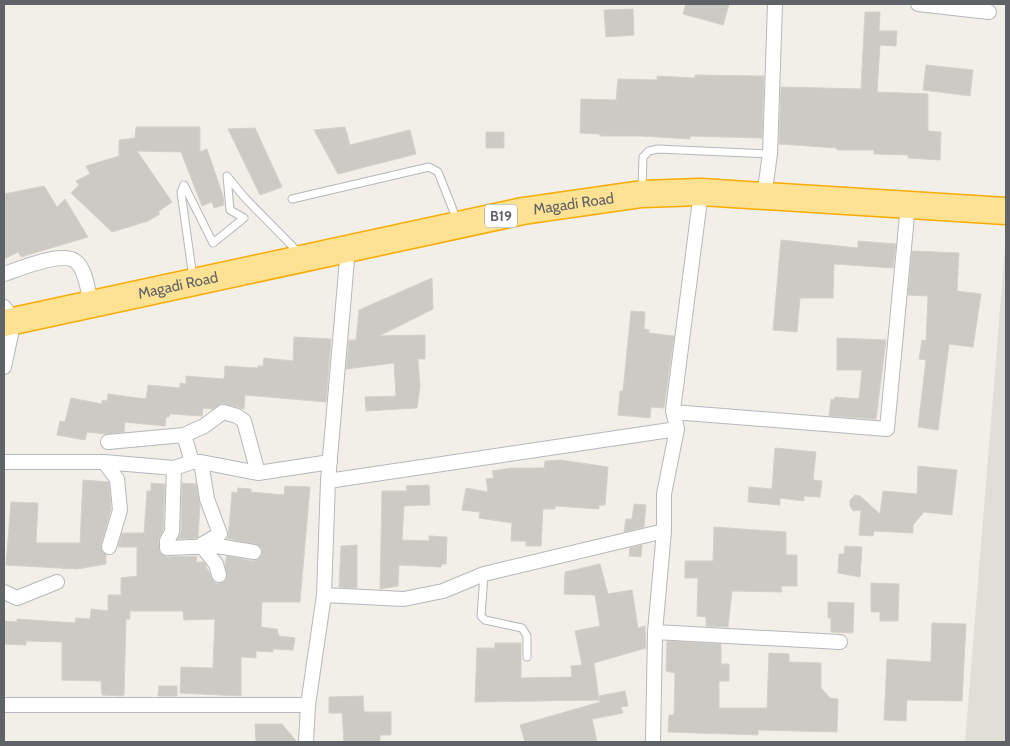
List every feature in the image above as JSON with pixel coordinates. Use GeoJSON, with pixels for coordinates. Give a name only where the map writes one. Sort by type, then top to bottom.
{"type":"FeatureCollection","features":[{"type":"Feature","properties":{"kind":"highway","name":"Magadi Road"},"geometry":{"type":"LineString","coordinates":[[7,317],[91,304],[523,212],[642,194],[701,192],[1006,211]]}},
{"type":"Feature","properties":{"kind":"street"},"geometry":{"type":"LineString","coordinates":[[764,196],[770,154],[775,4]]}},
{"type":"Feature","properties":{"kind":"street"},"geometry":{"type":"LineString","coordinates":[[918,4],[989,12]]}},
{"type":"Feature","properties":{"kind":"street"},"geometry":{"type":"LineString","coordinates":[[653,742],[656,632],[664,531],[664,494],[677,429],[673,412],[701,192]]}},
{"type":"Feature","properties":{"kind":"street"},"geometry":{"type":"LineString","coordinates":[[673,412],[887,429],[908,205]]}},
{"type":"Feature","properties":{"kind":"street"},"geometry":{"type":"LineString","coordinates":[[306,742],[308,705],[324,595],[328,481],[348,248]]}},
{"type":"Feature","properties":{"kind":"street"},"geometry":{"type":"LineString","coordinates":[[4,274],[54,258],[66,258],[75,261],[82,269],[91,304]]}},
{"type":"Feature","properties":{"kind":"street"},"geometry":{"type":"LineString","coordinates":[[4,367],[7,317]]}},
{"type":"Feature","properties":{"kind":"street"},"geometry":{"type":"LineString","coordinates":[[108,442],[184,435],[204,426],[223,412],[237,416],[246,426],[258,473]]}},
{"type":"Feature","properties":{"kind":"street"},"geometry":{"type":"LineString","coordinates":[[328,481],[677,429]]}},
{"type":"Feature","properties":{"kind":"street"},"geometry":{"type":"LineString","coordinates":[[184,435],[197,462],[207,499],[220,534],[201,545]]}},
{"type":"Feature","properties":{"kind":"street"},"geometry":{"type":"LineString","coordinates":[[4,462],[104,462],[174,468],[197,462],[258,473],[330,462]]}},
{"type":"Feature","properties":{"kind":"street"},"geometry":{"type":"LineString","coordinates":[[104,462],[117,479],[120,510],[109,547]]}},
{"type":"Feature","properties":{"kind":"street"},"geometry":{"type":"LineString","coordinates":[[174,468],[172,532],[167,541],[167,548],[201,545],[254,552]]}},
{"type":"Feature","properties":{"kind":"street"},"geometry":{"type":"LineString","coordinates":[[324,595],[404,599],[443,591],[484,574],[664,531]]}},
{"type":"Feature","properties":{"kind":"street"},"geometry":{"type":"LineString","coordinates":[[201,545],[216,564],[218,575]]}},
{"type":"Feature","properties":{"kind":"street"},"geometry":{"type":"LineString","coordinates":[[4,592],[16,598],[57,582]]}},
{"type":"Feature","properties":{"kind":"street"},"geometry":{"type":"LineString","coordinates":[[656,632],[840,642]]}},
{"type":"Feature","properties":{"kind":"street"},"geometry":{"type":"LineString","coordinates":[[4,704],[308,705]]}},
{"type":"Feature","properties":{"kind":"lane"},"geometry":{"type":"LineString","coordinates":[[642,194],[643,158],[649,151],[658,149],[770,154]]}},
{"type":"Feature","properties":{"kind":"lane"},"geometry":{"type":"LineString","coordinates":[[292,199],[429,167],[438,172],[459,225]]}},
{"type":"Feature","properties":{"kind":"lane"},"geometry":{"type":"LineString","coordinates":[[194,283],[181,192],[184,185],[213,243],[244,218],[230,210],[227,176],[245,198],[305,258]]}},
{"type":"Feature","properties":{"kind":"lane"},"geometry":{"type":"LineString","coordinates":[[484,574],[482,616],[485,620],[522,628],[527,636],[527,657]]}},
{"type":"Feature","properties":{"kind":"shaded area"},"geometry":{"type":"Polygon","coordinates":[[[1005,248],[1006,742],[965,742],[1005,248]]]}},
{"type":"Feature","properties":{"kind":"building"},"geometry":{"type":"Polygon","coordinates":[[[686,4],[729,4],[723,25],[683,14],[686,4]]]}},
{"type":"Feature","properties":{"kind":"building"},"geometry":{"type":"Polygon","coordinates":[[[633,9],[634,35],[606,37],[604,10],[633,9]]]}},
{"type":"Feature","properties":{"kind":"building"},"geometry":{"type":"Polygon","coordinates":[[[865,12],[880,12],[879,31],[897,31],[896,46],[880,45],[877,92],[928,94],[928,131],[941,132],[940,160],[908,158],[908,155],[874,154],[874,150],[837,150],[837,148],[779,144],[781,87],[861,89],[865,12]]]}},
{"type":"Feature","properties":{"kind":"building"},"geometry":{"type":"Polygon","coordinates":[[[926,65],[973,70],[970,96],[923,90],[926,65]]]}},
{"type":"Feature","properties":{"kind":"building"},"geometry":{"type":"Polygon","coordinates":[[[695,75],[764,76],[762,138],[690,136],[690,139],[600,136],[600,134],[580,133],[581,99],[616,100],[618,79],[657,80],[657,76],[695,78],[695,75]]]}},
{"type":"Feature","properties":{"kind":"building"},"geometry":{"type":"Polygon","coordinates":[[[136,127],[200,127],[200,152],[207,149],[223,196],[224,205],[214,208],[212,202],[202,206],[181,152],[137,151],[172,202],[158,212],[160,214],[148,221],[112,232],[71,193],[79,185],[76,181],[90,174],[86,166],[119,156],[119,140],[135,138],[136,127]]]}},
{"type":"Feature","properties":{"kind":"building"},"geometry":{"type":"Polygon","coordinates":[[[345,127],[350,145],[410,130],[416,154],[338,174],[314,130],[345,127]]]}},
{"type":"Feature","properties":{"kind":"building"},"geometry":{"type":"Polygon","coordinates":[[[255,128],[282,187],[260,195],[228,129],[255,128]]]}},
{"type":"Feature","properties":{"kind":"building"},"geometry":{"type":"Polygon","coordinates":[[[486,132],[504,132],[504,148],[486,148],[486,132]]]}},
{"type":"Feature","properties":{"kind":"building"},"geometry":{"type":"Polygon","coordinates":[[[44,186],[57,207],[65,199],[88,237],[21,257],[18,252],[4,259],[4,194],[44,186]]]}},
{"type":"Feature","properties":{"kind":"building"},"geometry":{"type":"Polygon","coordinates":[[[781,240],[858,248],[858,241],[896,244],[893,268],[834,264],[833,298],[800,298],[797,332],[773,330],[781,240]]]}},
{"type":"Feature","properties":{"kind":"building"},"geometry":{"type":"Polygon","coordinates":[[[912,251],[959,253],[957,291],[981,294],[973,347],[949,344],[938,430],[918,427],[926,360],[919,359],[922,340],[926,341],[928,296],[908,295],[912,251]]]}},
{"type":"Feature","properties":{"kind":"building"},"geometry":{"type":"Polygon","coordinates":[[[432,278],[433,309],[379,336],[425,335],[425,359],[418,359],[420,387],[417,408],[366,411],[365,397],[396,396],[394,363],[346,369],[349,340],[356,340],[359,310],[432,278]]]}},
{"type":"Feature","properties":{"kind":"building"},"geometry":{"type":"Polygon","coordinates":[[[631,311],[645,312],[644,329],[649,330],[649,333],[674,336],[664,408],[651,407],[650,418],[618,415],[620,391],[623,391],[631,311]]]}},
{"type":"Feature","properties":{"kind":"building"},"geometry":{"type":"Polygon","coordinates":[[[294,337],[331,339],[326,402],[245,395],[244,409],[222,403],[213,409],[203,408],[202,416],[170,414],[169,417],[166,417],[165,426],[125,422],[124,432],[106,434],[87,432],[85,440],[57,435],[60,421],[65,422],[71,398],[102,404],[102,400],[107,401],[108,394],[146,399],[148,385],[180,388],[180,383],[186,384],[186,376],[224,379],[225,366],[258,368],[258,366],[263,366],[264,358],[293,361],[294,337]]]}},
{"type":"Feature","properties":{"kind":"building"},"geometry":{"type":"Polygon","coordinates":[[[837,338],[886,340],[876,419],[829,416],[831,399],[834,400],[835,397],[859,399],[862,370],[837,370],[837,338]]]}},
{"type":"Feature","properties":{"kind":"building"},"geometry":{"type":"Polygon","coordinates":[[[775,448],[816,452],[813,480],[822,481],[820,497],[804,496],[804,501],[780,498],[780,505],[748,502],[749,487],[772,489],[775,448]]]}},
{"type":"Feature","properties":{"kind":"building"},"geometry":{"type":"Polygon","coordinates":[[[560,460],[608,467],[605,505],[599,505],[599,509],[555,506],[555,509],[543,509],[541,546],[526,546],[526,541],[511,541],[512,523],[479,518],[480,512],[462,510],[466,488],[488,492],[486,479],[494,478],[492,471],[512,468],[544,468],[545,461],[560,460]]]}},
{"type":"Feature","properties":{"kind":"building"},"geometry":{"type":"Polygon","coordinates":[[[918,466],[957,470],[952,515],[924,512],[913,525],[913,533],[874,531],[873,536],[859,535],[861,510],[853,511],[850,506],[850,500],[855,495],[860,496],[880,514],[883,491],[917,494],[918,466]]]}},
{"type":"Feature","properties":{"kind":"building"},"geometry":{"type":"Polygon","coordinates":[[[83,480],[109,482],[111,509],[101,545],[101,549],[106,555],[106,564],[77,569],[6,565],[11,502],[38,503],[36,543],[80,543],[83,480]]]}},
{"type":"Feature","properties":{"kind":"building"},"geometry":{"type":"Polygon","coordinates":[[[151,483],[165,484],[163,530],[158,541],[160,553],[167,557],[197,556],[196,562],[204,562],[213,581],[217,584],[225,581],[227,578],[225,563],[227,556],[253,561],[258,560],[262,554],[262,548],[256,544],[228,539],[232,492],[237,493],[238,488],[251,489],[251,492],[284,495],[285,486],[310,487],[300,602],[262,602],[261,627],[277,629],[279,636],[295,638],[293,650],[273,649],[273,652],[256,651],[256,658],[241,657],[241,696],[180,693],[181,667],[213,668],[215,619],[184,620],[183,611],[130,611],[130,619],[126,619],[124,695],[121,696],[102,695],[101,681],[62,680],[62,642],[26,641],[26,645],[4,644],[4,621],[17,622],[17,619],[75,623],[76,618],[90,619],[91,609],[108,611],[108,595],[121,595],[121,578],[137,576],[137,547],[118,547],[122,533],[144,533],[147,491],[151,491],[151,483]]]}},
{"type":"Feature","properties":{"kind":"building"},"geometry":{"type":"Polygon","coordinates":[[[182,483],[196,484],[200,505],[198,537],[196,538],[178,539],[181,532],[182,483]]]}},
{"type":"Feature","properties":{"kind":"building"},"geometry":{"type":"Polygon","coordinates":[[[429,485],[430,505],[404,506],[402,540],[429,541],[429,536],[447,537],[446,564],[442,564],[441,567],[399,565],[398,586],[380,589],[382,491],[407,491],[406,486],[429,485]]]}},
{"type":"Feature","properties":{"kind":"building"},"geometry":{"type":"Polygon","coordinates":[[[634,504],[646,505],[644,527],[624,532],[626,519],[632,519],[634,504]]]}},
{"type":"Feature","properties":{"kind":"building"},"geometry":{"type":"Polygon","coordinates":[[[714,527],[786,532],[786,555],[797,555],[797,586],[781,586],[782,592],[732,591],[728,627],[706,626],[706,617],[697,616],[698,578],[685,578],[685,561],[713,561],[714,527]]]}},
{"type":"Feature","properties":{"kind":"building"},"geometry":{"type":"Polygon","coordinates":[[[357,545],[357,588],[339,587],[341,546],[357,545]]]}},
{"type":"Feature","properties":{"kind":"building"},"geometry":{"type":"Polygon","coordinates":[[[642,545],[641,557],[629,556],[630,548],[642,545]]]}},
{"type":"Feature","properties":{"kind":"building"},"geometry":{"type":"Polygon","coordinates":[[[845,546],[862,547],[860,577],[838,573],[839,554],[844,554],[845,546]]]}},
{"type":"Feature","properties":{"kind":"building"},"geometry":{"type":"Polygon","coordinates":[[[600,564],[608,594],[632,590],[638,628],[645,626],[646,648],[594,663],[599,700],[475,702],[477,648],[495,648],[495,643],[521,643],[521,678],[572,677],[571,666],[582,665],[575,631],[600,626],[595,595],[564,594],[565,572],[600,564]]]}},
{"type":"Feature","properties":{"kind":"building"},"geometry":{"type":"Polygon","coordinates":[[[871,583],[899,584],[898,621],[880,621],[880,612],[871,612],[871,583]]]}},
{"type":"Feature","properties":{"kind":"building"},"geometry":{"type":"Polygon","coordinates":[[[828,602],[854,603],[853,633],[831,632],[831,618],[828,618],[828,602]]]}},
{"type":"Feature","properties":{"kind":"building"},"geometry":{"type":"Polygon","coordinates":[[[932,623],[966,624],[962,701],[907,700],[906,721],[884,720],[887,659],[931,662],[932,623]]]}},
{"type":"Feature","properties":{"kind":"building"},"geometry":{"type":"Polygon","coordinates":[[[667,641],[721,644],[721,664],[729,664],[729,681],[719,681],[719,708],[767,708],[769,653],[789,654],[789,662],[821,663],[821,688],[830,698],[838,699],[837,732],[758,730],[758,735],[668,732],[669,715],[674,715],[675,673],[666,671],[667,641]]]}},
{"type":"Feature","properties":{"kind":"building"},"geometry":{"type":"Polygon","coordinates":[[[159,686],[177,686],[177,696],[158,696],[159,686]]]}},
{"type":"Feature","properties":{"kind":"building"},"geometry":{"type":"Polygon","coordinates":[[[625,691],[628,706],[621,707],[623,713],[592,719],[597,742],[525,742],[520,725],[600,702],[599,696],[625,691]]]}},
{"type":"Feature","properties":{"kind":"building"},"geometry":{"type":"Polygon","coordinates":[[[363,696],[364,712],[391,712],[391,735],[380,735],[380,742],[344,742],[342,713],[329,713],[329,697],[363,696]]]}},
{"type":"Feature","properties":{"kind":"building"},"geometry":{"type":"Polygon","coordinates":[[[255,724],[282,724],[297,742],[256,742],[255,724]]]}}]}
